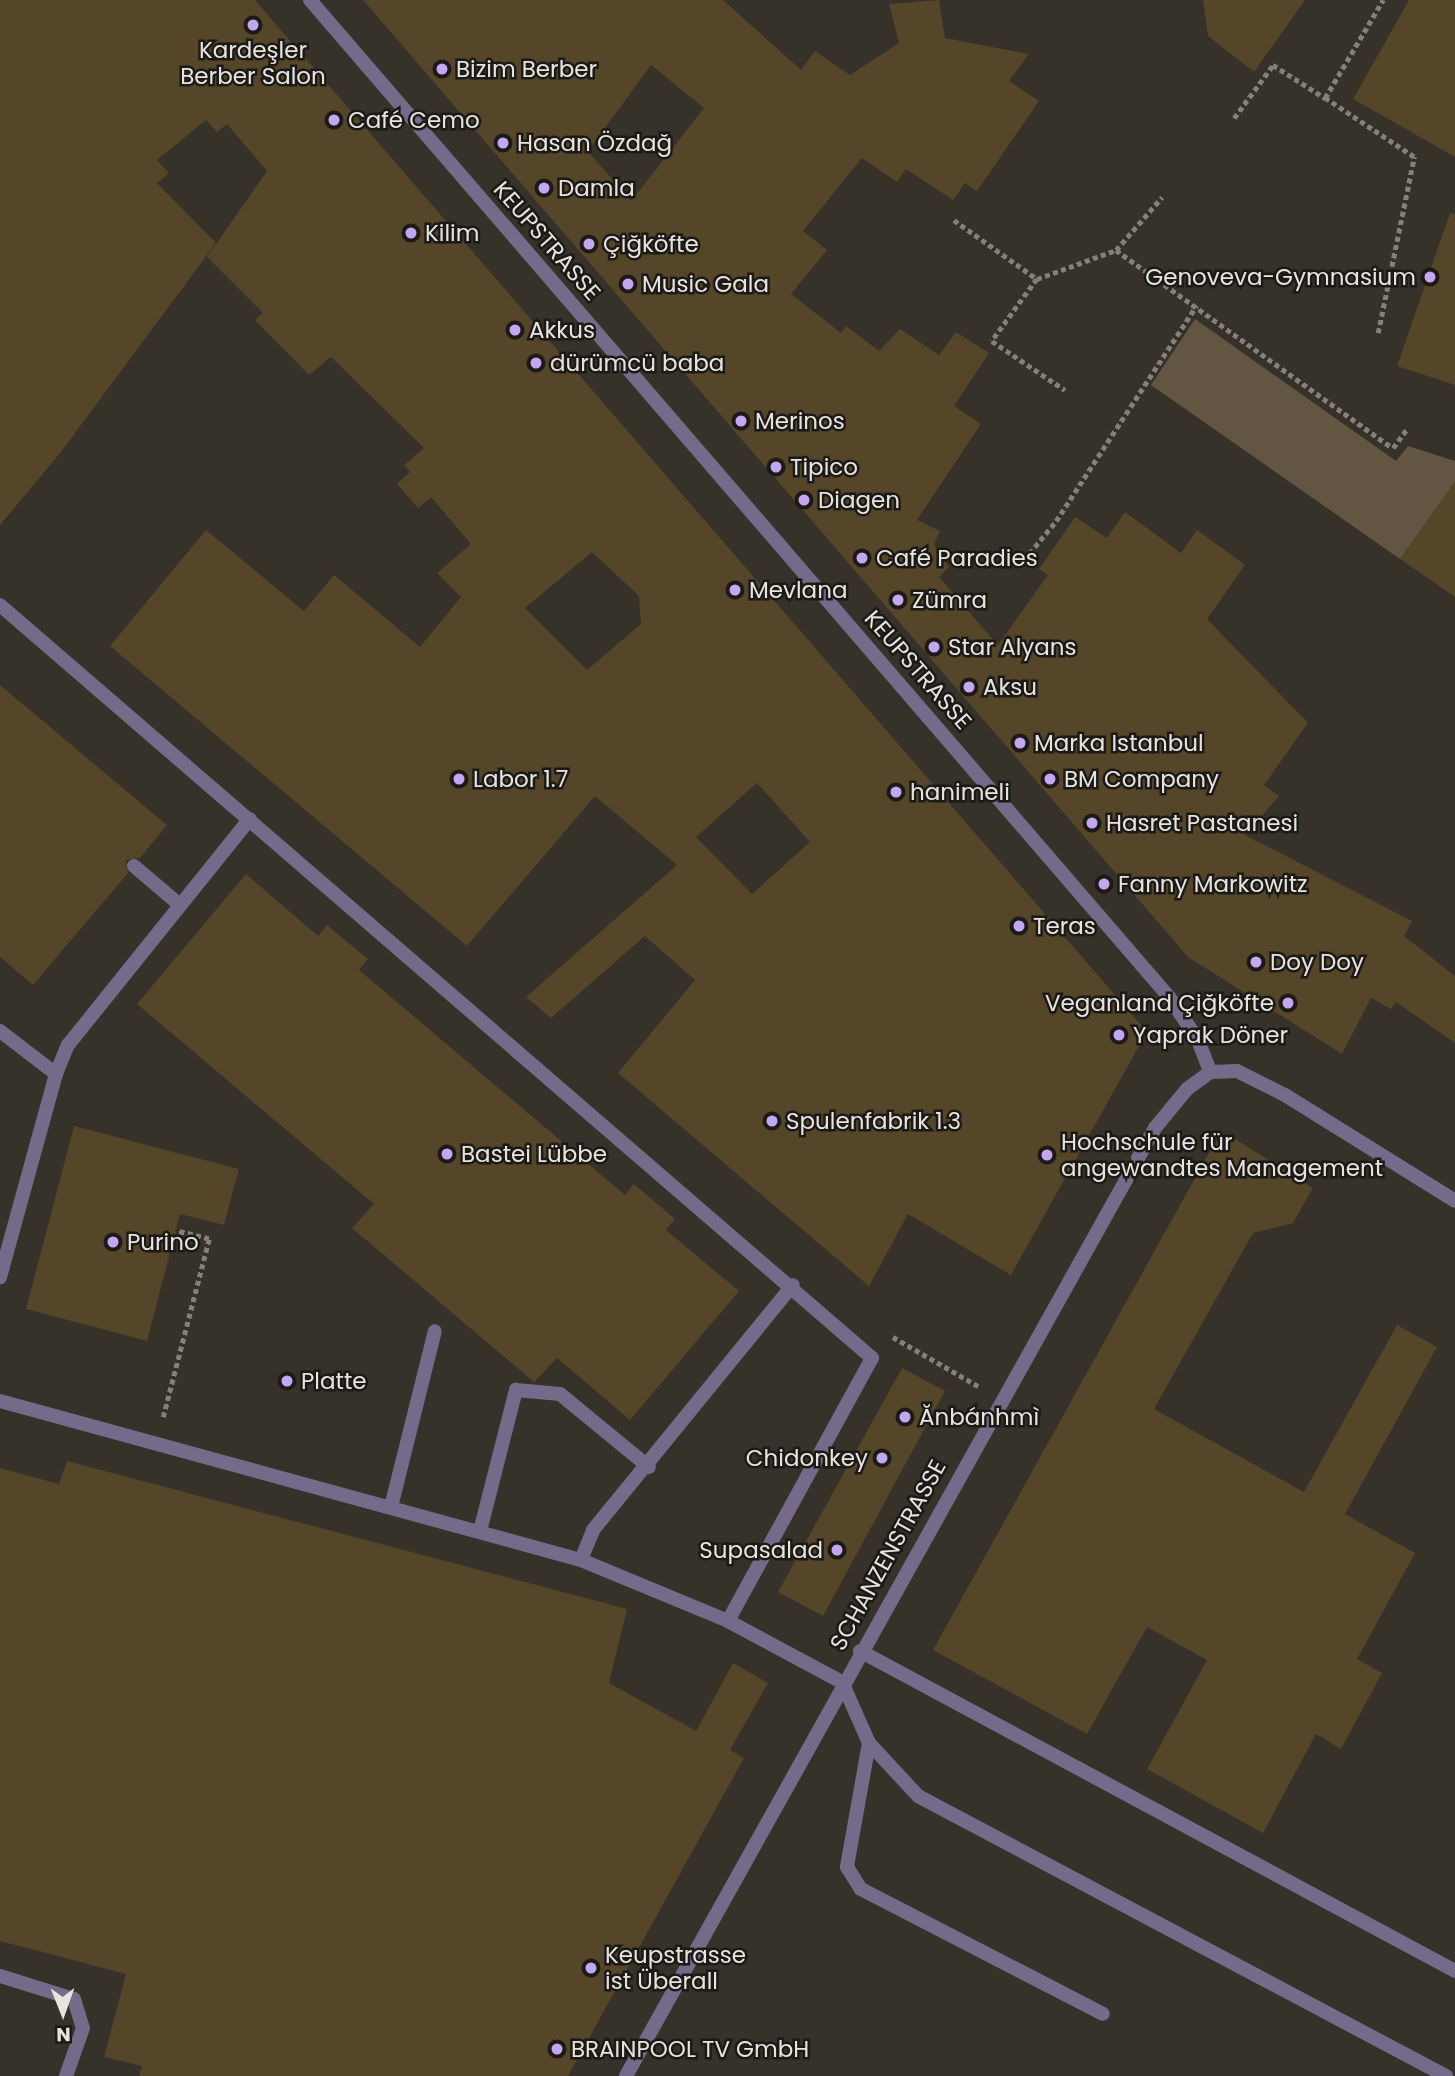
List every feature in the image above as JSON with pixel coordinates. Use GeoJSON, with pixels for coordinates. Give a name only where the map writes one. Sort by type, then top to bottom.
{"type":"FeatureCollection","features":[{"type":"Feature","properties":{"kind":"street","name":"KEUPSTRASSE"},"geometry":{"type":"LineString","coordinates":[[310,0],[1169,997],[1198,1040],[1210,1072]]}},
{"type":"Feature","properties":{"kind":"street"},"geometry":{"type":"LineString","coordinates":[[0,605],[793,1285],[872,1358],[728,1621]]}},
{"type":"Feature","properties":{"kind":"street"},"geometry":{"type":"LineString","coordinates":[[0,1277],[56,1074],[68,1045],[250,819]]}},
{"type":"Feature","properties":{"kind":"street"},"geometry":{"type":"LineString","coordinates":[[134,866],[180,905]]}},
{"type":"Feature","properties":{"kind":"street"},"geometry":{"type":"LineString","coordinates":[[0,1031],[56,1074]]}},
{"type":"Feature","properties":{"kind":"street"},"geometry":{"type":"LineString","coordinates":[[1210,1072],[1237,1071],[1285,1095],[1455,1201]]}},
{"type":"Feature","properties":{"kind":"street","name":"SCHANZENSTRASSE"},"geometry":{"type":"LineString","coordinates":[[626,2076],[842,1682],[1155,1128],[1187,1089],[1210,1072]]}},
{"type":"Feature","properties":{"kind":"street"},"geometry":{"type":"LineString","coordinates":[[581,1560],[593,1530],[649,1467],[793,1285]]}},
{"type":"Feature","properties":{"kind":"street"},"geometry":{"type":"LineString","coordinates":[[391,1507],[435,1331]]}},
{"type":"Feature","properties":{"kind":"street"},"geometry":{"type":"LineString","coordinates":[[480,1531],[516,1390],[559,1395],[649,1467]]}},
{"type":"Feature","properties":{"kind":"street"},"geometry":{"type":"LineString","coordinates":[[0,1401],[581,1560],[728,1621],[842,1682],[869,1743],[918,1796],[1446,2076]]}},
{"type":"Feature","properties":{"kind":"street"},"geometry":{"type":"LineString","coordinates":[[860,1651],[1455,1971]]}},
{"type":"Feature","properties":{"kind":"street"},"geometry":{"type":"LineString","coordinates":[[869,1743],[847,1867],[860,1889],[1103,2014]]}},
{"type":"Feature","properties":{"kind":"street"},"geometry":{"type":"LineString","coordinates":[[0,1976],[62,1991],[78,2005],[83,2028],[66,2076]]}},
{"type":"Feature","properties":{"kind":"path"},"geometry":{"type":"LineString","coordinates":[[1325,98],[1383,0]]}},
{"type":"Feature","properties":{"kind":"path"},"geometry":{"type":"LineString","coordinates":[[1234,118],[1273,65],[1414,157],[1378,333]]}},
{"type":"Feature","properties":{"kind":"path"},"geometry":{"type":"LineString","coordinates":[[1065,390],[992,341],[1037,279],[1116,250],[1162,197]]}},
{"type":"Feature","properties":{"kind":"path"},"geometry":{"type":"LineString","coordinates":[[954,220],[1037,279]]}},
{"type":"Feature","properties":{"kind":"path"},"geometry":{"type":"LineString","coordinates":[[1116,250],[1393,448],[1407,429]]}},
{"type":"Feature","properties":{"kind":"path"},"geometry":{"type":"LineString","coordinates":[[1024,560],[1056,521],[1196,306]]}},
{"type":"Feature","properties":{"kind":"path"},"geometry":{"type":"LineString","coordinates":[[160,1425],[209,1239],[176,1231]]}},
{"type":"Feature","properties":{"kind":"path"},"geometry":{"type":"LineString","coordinates":[[872,1358],[886,1333],[1002,1399]]}},
{"type":"Feature","properties":{"kind":"shaded area"},"geometry":{"type":"Polygon","coordinates":[[[1195,319],[1396,461],[1408,446],[1455,461],[1455,482],[1400,559],[1151,385],[1195,319]]]}},
{"type":"Feature","properties":{"kind":"building"},"geometry":{"type":"Polygon","coordinates":[[[0,0],[255,0],[1141,1025],[1143,1039],[1011,1275],[908,1214],[869,1286],[618,1073],[695,980],[645,936],[551,1018],[526,997],[677,865],[595,796],[467,946],[110,646],[206,530],[304,611],[334,575],[420,647],[461,597],[437,573],[471,544],[431,497],[418,508],[397,484],[410,472],[404,465],[424,448],[331,357],[309,375],[255,320],[263,313],[207,257],[267,171],[227,124],[217,132],[206,120],[157,160],[169,173],[157,183],[216,243],[61,452],[0,525],[0,0]],[[592,552],[525,608],[587,670],[641,624],[639,596],[592,552]],[[757,783],[696,837],[752,894],[810,842],[757,783]]]}},
{"type":"Feature","properties":{"kind":"building"},"geometry":{"type":"Polygon","coordinates":[[[363,0],[723,0],[801,70],[815,51],[850,75],[899,43],[889,4],[939,0],[945,38],[1029,54],[1009,81],[1039,101],[977,191],[965,183],[953,200],[906,169],[897,182],[862,158],[803,231],[827,250],[791,294],[841,333],[846,326],[879,351],[900,329],[939,355],[956,332],[989,353],[954,406],[981,424],[917,520],[940,531],[934,544],[949,567],[939,577],[998,645],[1048,575],[1039,569],[1075,517],[1107,538],[1125,512],[1181,553],[1197,530],[1245,565],[1207,619],[1308,723],[1264,785],[1279,796],[1245,835],[1412,921],[1404,936],[1455,976],[1455,1043],[1396,1002],[1391,1009],[1371,998],[1342,1054],[1188,957],[363,0]],[[651,65],[588,151],[631,201],[704,108],[651,65]]]}},
{"type":"Feature","properties":{"kind":"building"},"geometry":{"type":"Polygon","coordinates":[[[1203,0],[1305,0],[1254,72],[1208,36],[1203,0]]]}},
{"type":"Feature","properties":{"kind":"building"},"geometry":{"type":"Polygon","coordinates":[[[1409,0],[1455,0],[1455,157],[1353,99],[1409,0]]]}},
{"type":"Feature","properties":{"kind":"building"},"geometry":{"type":"Polygon","coordinates":[[[1450,213],[1455,214],[1455,385],[1397,366],[1450,213]]]}},
{"type":"Feature","properties":{"kind":"building"},"geometry":{"type":"Polygon","coordinates":[[[1455,481],[1455,597],[1400,559],[1455,481]]]}},
{"type":"Feature","properties":{"kind":"building"},"geometry":{"type":"Polygon","coordinates":[[[0,685],[167,825],[140,858],[126,860],[128,873],[33,985],[0,957],[0,685]]]}},
{"type":"Feature","properties":{"kind":"building"},"geometry":{"type":"Polygon","coordinates":[[[246,874],[318,936],[327,925],[368,959],[359,970],[625,1195],[634,1184],[675,1219],[666,1230],[739,1291],[630,1420],[557,1358],[534,1382],[352,1228],[374,1204],[137,1004],[246,874]]]}},
{"type":"Feature","properties":{"kind":"building"},"geometry":{"type":"Polygon","coordinates":[[[74,1126],[239,1169],[224,1225],[180,1214],[147,1341],[26,1309],[74,1126]]]}},
{"type":"Feature","properties":{"kind":"building"},"geometry":{"type":"Polygon","coordinates":[[[1232,1137],[1313,1188],[1293,1223],[1253,1233],[1154,1409],[1304,1492],[1397,1325],[1437,1347],[1345,1514],[1415,1553],[1357,1659],[1382,1673],[1341,1749],[1316,1734],[1263,1833],[1147,1769],[1207,1660],[1147,1627],[1087,1734],[933,1650],[1215,1142],[1232,1137]]]}},
{"type":"Feature","properties":{"kind":"building"},"geometry":{"type":"Polygon","coordinates":[[[902,1368],[945,1391],[823,1616],[778,1592],[902,1368]]]}},
{"type":"Feature","properties":{"kind":"building"},"geometry":{"type":"Polygon","coordinates":[[[67,1461],[627,1609],[609,1683],[696,1731],[733,1663],[768,1683],[730,1750],[744,1758],[568,2076],[139,2076],[142,2066],[104,2057],[126,1974],[0,1941],[0,1468],[59,1484],[67,1461]]]}},
{"type":"Feature","properties":{"kind":"place","name":"Kardeşler Berber Salon"},"geometry":{"type":"Point","coordinates":[253,25]}},
{"type":"Feature","properties":{"kind":"place","name":"Bizim Berber"},"geometry":{"type":"Point","coordinates":[442,69]}},
{"type":"Feature","properties":{"kind":"place","name":"Café Cemo"},"geometry":{"type":"Point","coordinates":[334,120]}},
{"type":"Feature","properties":{"kind":"place","name":"Hasan Özdağ"},"geometry":{"type":"Point","coordinates":[503,143]}},
{"type":"Feature","properties":{"kind":"place","name":"Damla"},"geometry":{"type":"Point","coordinates":[544,188]}},
{"type":"Feature","properties":{"kind":"place","name":"Kilim"},"geometry":{"type":"Point","coordinates":[411,233]}},
{"type":"Feature","properties":{"kind":"place","name":"Çiğköfte"},"geometry":{"type":"Point","coordinates":[589,244]}},
{"type":"Feature","properties":{"kind":"place","name":"Genoveva-Gymnasium"},"geometry":{"type":"Point","coordinates":[1430,277]}},
{"type":"Feature","properties":{"kind":"place","name":"Music Gala"},"geometry":{"type":"Point","coordinates":[628,284]}},
{"type":"Feature","properties":{"kind":"place","name":"Akkus"},"geometry":{"type":"Point","coordinates":[515,330]}},
{"type":"Feature","properties":{"kind":"place","name":"dürümcü baba"},"geometry":{"type":"Point","coordinates":[536,363]}},
{"type":"Feature","properties":{"kind":"place","name":"Merinos"},"geometry":{"type":"Point","coordinates":[741,421]}},
{"type":"Feature","properties":{"kind":"place","name":"Tipico"},"geometry":{"type":"Point","coordinates":[776,467]}},
{"type":"Feature","properties":{"kind":"place","name":"Diagen"},"geometry":{"type":"Point","coordinates":[804,500]}},
{"type":"Feature","properties":{"kind":"place","name":"Café Paradies"},"geometry":{"type":"Point","coordinates":[862,558]}},
{"type":"Feature","properties":{"kind":"place","name":"Mevlana"},"geometry":{"type":"Point","coordinates":[735,590]}},
{"type":"Feature","properties":{"kind":"place","name":"Zümra"},"geometry":{"type":"Point","coordinates":[898,600]}},
{"type":"Feature","properties":{"kind":"place","name":"Star Alyans"},"geometry":{"type":"Point","coordinates":[934,647]}},
{"type":"Feature","properties":{"kind":"place","name":"Aksu"},"geometry":{"type":"Point","coordinates":[969,687]}},
{"type":"Feature","properties":{"kind":"place","name":"Marka Istanbul"},"geometry":{"type":"Point","coordinates":[1020,743]}},
{"type":"Feature","properties":{"kind":"place","name":"Labor 1.7"},"geometry":{"type":"Point","coordinates":[459,779]}},
{"type":"Feature","properties":{"kind":"place","name":"BM Company"},"geometry":{"type":"Point","coordinates":[1050,779]}},
{"type":"Feature","properties":{"kind":"place","name":"hanimeli"},"geometry":{"type":"Point","coordinates":[896,792]}},
{"type":"Feature","properties":{"kind":"place","name":"Hasret Pastanesi"},"geometry":{"type":"Point","coordinates":[1092,823]}},
{"type":"Feature","properties":{"kind":"place","name":"Fanny Markowitz"},"geometry":{"type":"Point","coordinates":[1104,884]}},
{"type":"Feature","properties":{"kind":"place","name":"Teras"},"geometry":{"type":"Point","coordinates":[1019,926]}},
{"type":"Feature","properties":{"kind":"place","name":"Doy Doy"},"geometry":{"type":"Point","coordinates":[1256,962]}},
{"type":"Feature","properties":{"kind":"place","name":"Veganland Çiğköfte"},"geometry":{"type":"Point","coordinates":[1288,1003]}},
{"type":"Feature","properties":{"kind":"place","name":"Yaprak Döner"},"geometry":{"type":"Point","coordinates":[1119,1035]}},
{"type":"Feature","properties":{"kind":"place","name":"Spulenfabrik 1.3"},"geometry":{"type":"Point","coordinates":[772,1121]}},
{"type":"Feature","properties":{"kind":"place","name":"Bastei Lübbe"},"geometry":{"type":"Point","coordinates":[447,1154]}},
{"type":"Feature","properties":{"kind":"place","name":"Hochschule für angewandtes Management"},"geometry":{"type":"Point","coordinates":[1047,1155]}},
{"type":"Feature","properties":{"kind":"place","name":"Purino"},"geometry":{"type":"Point","coordinates":[113,1242]}},
{"type":"Feature","properties":{"kind":"place","name":"Platte"},"geometry":{"type":"Point","coordinates":[287,1381]}},
{"type":"Feature","properties":{"kind":"place","name":"Ănbánhmì"},"geometry":{"type":"Point","coordinates":[905,1417]}},
{"type":"Feature","properties":{"kind":"place","name":"Chidonkey"},"geometry":{"type":"Point","coordinates":[882,1458]}},
{"type":"Feature","properties":{"kind":"place","name":"Supasalad"},"geometry":{"type":"Point","coordinates":[837,1550]}},
{"type":"Feature","properties":{"kind":"place","name":"Keupstrasse ist Überall"},"geometry":{"type":"Point","coordinates":[591,1968]}},
{"type":"Feature","properties":{"kind":"place","name":"BRAINPOOL TV GmbH"},"geometry":{"type":"Point","coordinates":[557,2049]}}]}
